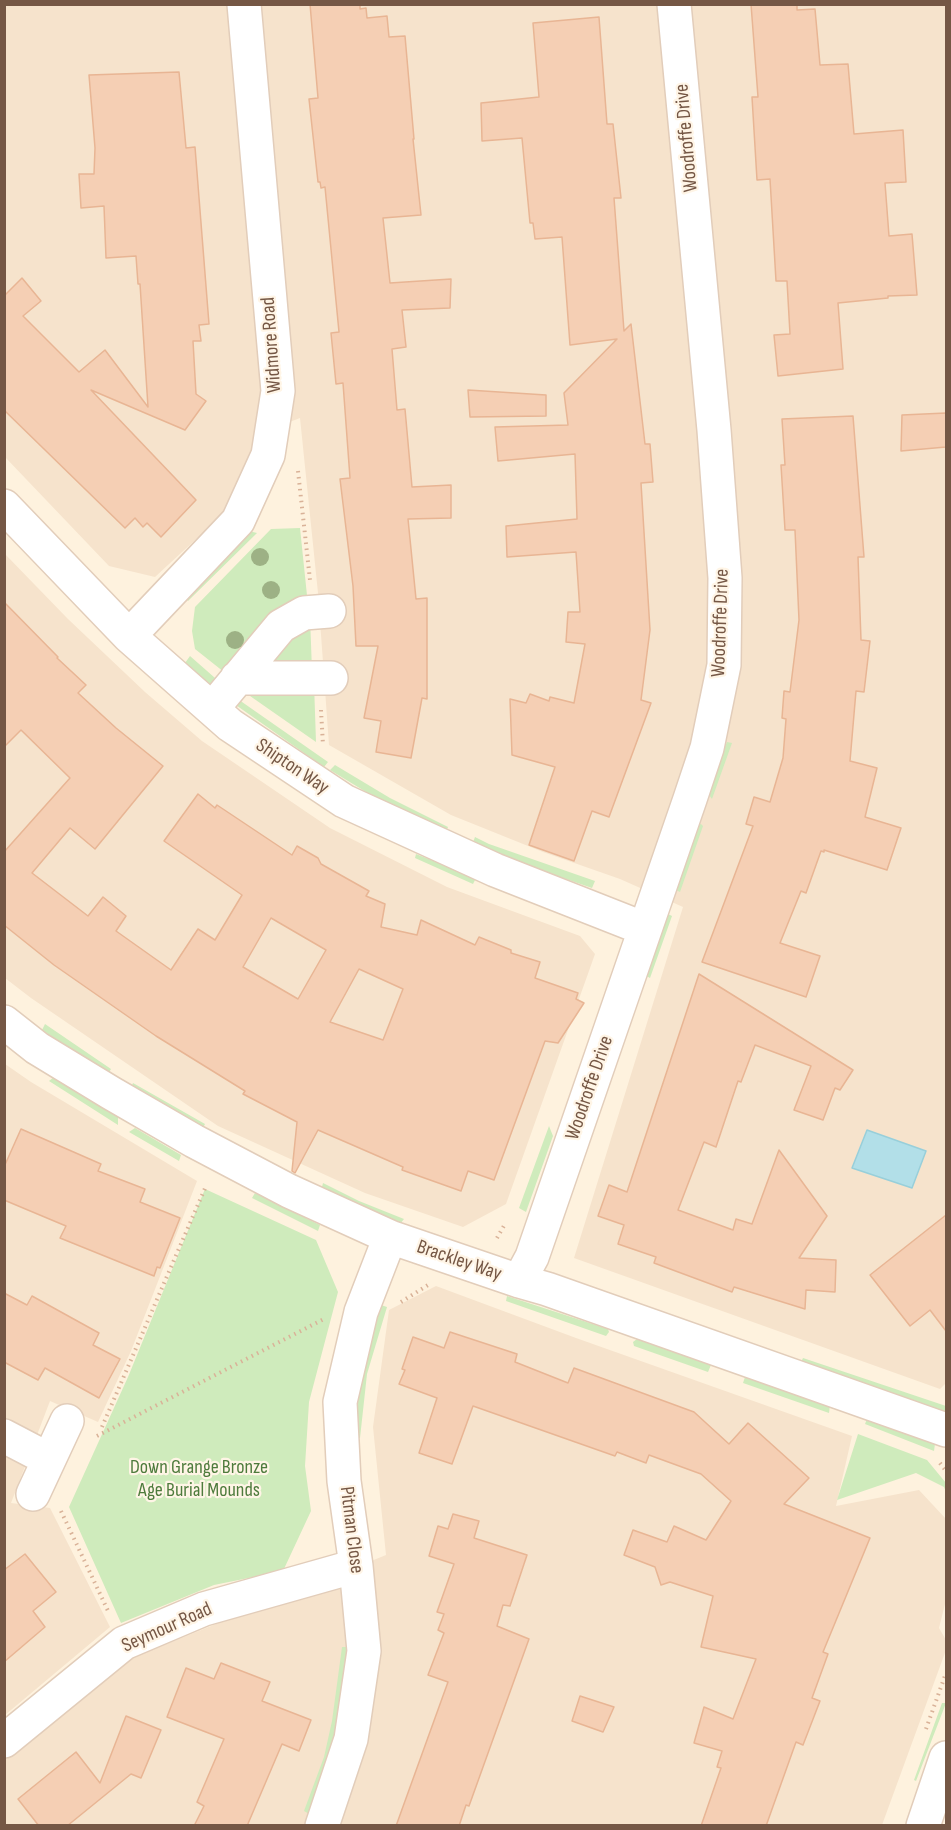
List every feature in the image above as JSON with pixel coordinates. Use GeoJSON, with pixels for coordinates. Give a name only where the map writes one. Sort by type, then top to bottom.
{"type":"FeatureCollection","features":[{"type":"Feature","properties":{"kind":"street","name":"Widmore Road"},"geometry":{"type":"LineString","coordinates":[[129,636],[238,521],[268,455],[278,391],[244,4]]}},
{"type":"Feature","properties":{"kind":"street","name":"Woodroffe Drive"},"geometry":{"type":"LineString","coordinates":[[519,1281],[532,1257],[707,748],[724,665],[725,578],[714,430],[674,4]]}},
{"type":"Feature","properties":{"kind":"street","name":"Shipton Way"},"geometry":{"type":"LineString","coordinates":[[4,506],[129,636],[230,725],[344,801],[495,870],[645,929]]}},
{"type":"Feature","properties":{"kind":"street"},"geometry":{"type":"LineString","coordinates":[[212,709],[281,626],[304,613],[329,611]]}},
{"type":"Feature","properties":{"kind":"street"},"geometry":{"type":"LineString","coordinates":[[237,678],[331,678]]}},
{"type":"Feature","properties":{"kind":"street","name":"Brackley Way"},"geometry":{"type":"LineString","coordinates":[[4,1022],[37,1048],[111,1094],[194,1141],[289,1191],[390,1237],[547,1289],[946,1430]]}},
{"type":"Feature","properties":{"kind":"street","name":"Pitman Close"},"geometry":{"type":"LineString","coordinates":[[322,1826],[351,1739],[364,1651],[356,1566],[344,1481],[340,1402],[361,1312],[383,1300],[390,1237]]}},
{"type":"Feature","properties":{"kind":"street"},"geometry":{"type":"LineString","coordinates":[[33,1494],[67,1420]]}},
{"type":"Feature","properties":{"kind":"street"},"geometry":{"type":"LineString","coordinates":[[4,1436],[48,1459]]}},
{"type":"Feature","properties":{"kind":"street","name":"Seymour Road"},"geometry":{"type":"LineString","coordinates":[[4,1741],[124,1643],[204,1610],[356,1566]]}},
{"type":"Feature","properties":{"kind":"street"},"geometry":{"type":"LineString","coordinates":[[923,1826],[946,1758]]}},
{"type":"Feature","properties":{"kind":"path"},"geometry":{"type":"LineString","coordinates":[[314,742],[323,749]]}},
{"type":"Feature","properties":{"kind":"path"},"geometry":{"type":"LineString","coordinates":[[98,1436],[209,1180]]}},
{"type":"Feature","properties":{"kind":"path"},"geometry":{"type":"LineString","coordinates":[[98,1436],[383,1300],[436,1280]]}},
{"type":"Feature","properties":{"kind":"path"},"geometry":{"type":"LineString","coordinates":[[67,1420],[98,1436]]}},
{"type":"Feature","properties":{"kind":"path"},"geometry":{"type":"LineString","coordinates":[[33,1494],[60,1508],[124,1643]]}},
{"type":"Feature","properties":{"kind":"shaded area"},"geometry":{"type":"Polygon","coordinates":[[[5,5],[946,5],[946,1383],[940,1389],[574,1258],[683,907],[620,879],[543,852],[451,815],[329,745],[318,593],[300,418],[261,433],[234,504],[155,577],[109,566],[5,457],[5,5]]]}},
{"type":"Feature","properties":{"kind":"shaded area"},"geometry":{"type":"Polygon","coordinates":[[[4,553],[68,619],[145,692],[202,741],[330,828],[447,887],[580,936],[595,954],[506,1204],[463,1227],[365,1193],[218,1126],[5,978],[4,553]]]}},
{"type":"Feature","properties":{"kind":"shaded area"},"geometry":{"type":"Polygon","coordinates":[[[5,1064],[31,1082],[197,1181],[131,1351],[98,1422],[50,1401],[11,1503],[50,1508],[110,1627],[5,1715],[5,1064]]]}},
{"type":"Feature","properties":{"kind":"shaded area"},"geometry":{"type":"Polygon","coordinates":[[[436,1286],[852,1436],[836,1506],[919,1490],[946,1519],[946,1600],[939,1628],[946,1640],[946,1650],[882,1825],[5,1825],[4,1761],[120,1663],[386,1555],[373,1427],[389,1310],[436,1286]]]}},
{"type":"Feature","properties":{"kind":"green space"},"geometry":{"type":"Polygon","coordinates":[[[300,528],[308,605],[229,676],[195,649],[192,631],[195,607],[271,529],[300,528]]]}},
{"type":"Feature","properties":{"kind":"green space"},"geometry":{"type":"Polygon","coordinates":[[[249,531],[257,533],[188,601],[185,596],[249,531]]]}},
{"type":"Feature","properties":{"kind":"green space"},"geometry":{"type":"Polygon","coordinates":[[[310,616],[312,671],[252,673],[310,616]]]}},
{"type":"Feature","properties":{"kind":"green space"},"geometry":{"type":"Polygon","coordinates":[[[190,656],[223,685],[217,692],[185,663],[190,656]]]}},
{"type":"Feature","properties":{"kind":"green space"},"geometry":{"type":"Polygon","coordinates":[[[314,683],[316,742],[240,689],[314,683]]]}},
{"type":"Feature","properties":{"kind":"green space"},"geometry":{"type":"Polygon","coordinates":[[[232,695],[328,762],[324,767],[233,703],[232,695]]]}},
{"type":"Feature","properties":{"kind":"green space"},"geometry":{"type":"Polygon","coordinates":[[[727,742],[732,743],[712,799],[707,792],[727,742]]]}},
{"type":"Feature","properties":{"kind":"green space"},"geometry":{"type":"Polygon","coordinates":[[[335,765],[390,798],[448,827],[445,834],[371,795],[330,770],[335,765]]]}},
{"type":"Feature","properties":{"kind":"green space"},"geometry":{"type":"Polygon","coordinates":[[[697,825],[703,826],[680,892],[676,890],[675,885],[697,825]]]}},
{"type":"Feature","properties":{"kind":"green space"},"geometry":{"type":"Polygon","coordinates":[[[475,837],[595,881],[592,888],[485,851],[472,845],[475,837]]]}},
{"type":"Feature","properties":{"kind":"green space"},"geometry":{"type":"Polygon","coordinates":[[[416,854],[472,876],[475,880],[473,884],[415,858],[416,854]]]}},
{"type":"Feature","properties":{"kind":"green space"},"geometry":{"type":"Polygon","coordinates":[[[668,914],[672,916],[650,978],[643,974],[663,916],[668,914]]]}},
{"type":"Feature","properties":{"kind":"green space"},"geometry":{"type":"Polygon","coordinates":[[[45,1024],[111,1069],[108,1074],[42,1030],[45,1024]]]}},
{"type":"Feature","properties":{"kind":"green space"},"geometry":{"type":"Polygon","coordinates":[[[54,1077],[118,1117],[118,1125],[49,1081],[54,1077]]]}},
{"type":"Feature","properties":{"kind":"green space"},"geometry":{"type":"Polygon","coordinates":[[[133,1083],[205,1124],[203,1128],[130,1090],[133,1083]]]}},
{"type":"Feature","properties":{"kind":"green space"},"geometry":{"type":"Polygon","coordinates":[[[549,1126],[553,1136],[526,1212],[519,1208],[549,1126]]]}},
{"type":"Feature","properties":{"kind":"green space"},"geometry":{"type":"Polygon","coordinates":[[[135,1128],[181,1155],[179,1161],[129,1132],[135,1128]]]}},
{"type":"Feature","properties":{"kind":"green space"},"geometry":{"type":"Polygon","coordinates":[[[323,1183],[359,1201],[404,1219],[400,1224],[321,1191],[323,1183]]]}},
{"type":"Feature","properties":{"kind":"green space","name":"Down Grange Bronze Age Burial Mounds"},"geometry":{"type":"Polygon","coordinates":[[[205,1189],[316,1240],[338,1292],[309,1402],[305,1466],[311,1511],[283,1571],[214,1585],[121,1623],[69,1507],[128,1377],[205,1189]]]}},
{"type":"Feature","properties":{"kind":"green space"},"geometry":{"type":"Polygon","coordinates":[[[255,1193],[320,1225],[318,1231],[252,1198],[255,1193]]]}},
{"type":"Feature","properties":{"kind":"green space"},"geometry":{"type":"Polygon","coordinates":[[[507,1296],[608,1329],[609,1332],[606,1336],[506,1301],[507,1296]]]}},
{"type":"Feature","properties":{"kind":"green space"},"geometry":{"type":"Polygon","coordinates":[[[381,1305],[387,1307],[367,1374],[360,1438],[355,1438],[357,1404],[363,1370],[381,1305]]]}},
{"type":"Feature","properties":{"kind":"green space"},"geometry":{"type":"Polygon","coordinates":[[[637,1339],[711,1365],[708,1372],[634,1346],[633,1342],[637,1339]]]}},
{"type":"Feature","properties":{"kind":"green space"},"geometry":{"type":"Polygon","coordinates":[[[803,1358],[946,1406],[946,1412],[800,1364],[803,1358]]]}},
{"type":"Feature","properties":{"kind":"green space"},"geometry":{"type":"Polygon","coordinates":[[[745,1377],[830,1405],[829,1413],[743,1383],[745,1377]]]}},
{"type":"Feature","properties":{"kind":"green space"},"geometry":{"type":"Polygon","coordinates":[[[867,1419],[935,1444],[934,1451],[865,1424],[867,1419]]]}},
{"type":"Feature","properties":{"kind":"green space"},"geometry":{"type":"Polygon","coordinates":[[[858,1434],[927,1460],[946,1483],[946,1492],[944,1487],[916,1473],[837,1500],[858,1434]]]}},
{"type":"Feature","properties":{"kind":"green space"},"geometry":{"type":"Polygon","coordinates":[[[342,1647],[350,1647],[341,1722],[311,1815],[304,1811],[324,1757],[332,1721],[342,1647]]]}},
{"type":"Feature","properties":{"kind":"green space"},"geometry":{"type":"Polygon","coordinates":[[[942,1703],[946,1703],[916,1781],[914,1780],[942,1703]]]}},
{"type":"Feature","properties":{"kind":"water"},"geometry":{"type":"Polygon","coordinates":[[[867,1130],[926,1151],[912,1188],[852,1168],[867,1130]]]}},
{"type":"Feature","properties":{"kind":"building"},"geometry":{"type":"Polygon","coordinates":[[[310,4],[360,4],[360,9],[366,8],[367,18],[387,16],[389,37],[405,36],[421,215],[383,218],[390,283],[451,279],[450,308],[402,310],[406,347],[392,349],[397,410],[405,409],[412,487],[451,485],[451,518],[408,519],[416,599],[427,598],[427,699],[422,698],[411,758],[376,752],[381,721],[364,718],[378,646],[356,646],[353,586],[340,479],[350,478],[343,383],[336,384],[331,333],[339,332],[325,187],[321,188],[318,182],[309,99],[318,98],[310,4]]]}},
{"type":"Feature","properties":{"kind":"building"},"geometry":{"type":"Polygon","coordinates":[[[751,4],[797,4],[797,10],[815,9],[820,65],[848,64],[854,134],[903,130],[906,182],[885,183],[889,236],[912,234],[917,295],[888,296],[888,298],[838,303],[843,369],[778,376],[774,335],[790,334],[787,281],[776,281],[770,179],[757,180],[752,97],[758,97],[751,4]]]}},
{"type":"Feature","properties":{"kind":"building"},"geometry":{"type":"Polygon","coordinates":[[[599,17],[607,124],[613,124],[621,198],[614,198],[624,331],[631,324],[645,444],[650,444],[653,482],[641,483],[650,630],[641,700],[651,703],[609,817],[592,811],[574,861],[529,845],[555,767],[512,755],[510,699],[526,703],[530,694],[549,701],[550,697],[574,703],[585,644],[566,642],[568,612],[580,612],[576,552],[507,557],[506,526],[577,519],[575,454],[498,461],[495,427],[568,425],[564,393],[617,339],[570,345],[562,237],[535,239],[533,223],[530,223],[522,138],[482,141],[481,103],[539,97],[533,23],[599,17]]]}},
{"type":"Feature","properties":{"kind":"building"},"geometry":{"type":"Polygon","coordinates":[[[179,72],[186,148],[195,147],[209,324],[199,325],[201,341],[193,341],[196,394],[206,401],[185,430],[91,390],[196,500],[161,537],[147,523],[143,527],[135,518],[125,528],[4,410],[4,296],[22,278],[41,301],[23,316],[79,372],[105,350],[148,407],[136,256],[106,258],[104,206],[81,208],[79,174],[94,174],[95,148],[89,75],[179,72]]]}},
{"type":"Feature","properties":{"kind":"building"},"geometry":{"type":"Polygon","coordinates":[[[468,390],[546,395],[546,416],[470,417],[468,390]]]}},
{"type":"Feature","properties":{"kind":"building"},"geometry":{"type":"Polygon","coordinates":[[[946,413],[946,447],[901,451],[902,415],[946,413]]]}},
{"type":"Feature","properties":{"kind":"building"},"geometry":{"type":"Polygon","coordinates":[[[853,416],[864,557],[858,557],[861,640],[870,641],[864,692],[856,691],[850,761],[877,768],[865,817],[901,828],[887,870],[821,851],[806,893],[801,891],[780,943],[820,956],[806,997],[702,962],[753,826],[746,824],[754,797],[770,802],[783,758],[786,719],[782,718],[784,691],[790,692],[799,620],[795,530],[785,530],[781,465],[785,465],[782,419],[853,416]]]}},
{"type":"Feature","properties":{"kind":"building"},"geometry":{"type":"Polygon","coordinates":[[[4,602],[86,685],[78,693],[163,766],[95,849],[70,828],[32,873],[88,916],[103,897],[126,916],[116,931],[171,970],[198,929],[215,940],[242,895],[164,841],[198,794],[215,808],[217,805],[292,855],[297,846],[318,858],[321,864],[369,891],[366,896],[385,904],[381,927],[417,935],[421,920],[475,945],[479,937],[511,950],[511,953],[540,962],[535,978],[578,993],[576,999],[584,1003],[558,1043],[545,1041],[494,1180],[468,1171],[461,1191],[402,1170],[403,1167],[318,1130],[295,1173],[292,1171],[297,1122],[243,1094],[245,1091],[156,1036],[54,965],[4,925],[4,852],[70,778],[21,730],[4,747],[4,602]],[[271,918],[243,967],[298,999],[326,950],[271,918]],[[359,969],[330,1022],[383,1040],[403,989],[359,969]]]}},
{"type":"Feature","properties":{"kind":"building"},"geometry":{"type":"Polygon","coordinates":[[[699,974],[853,1070],[840,1090],[835,1088],[823,1120],[794,1110],[811,1066],[755,1045],[741,1082],[738,1081],[716,1147],[704,1142],[678,1210],[733,1230],[736,1219],[752,1224],[779,1150],[827,1216],[799,1258],[836,1260],[835,1292],[806,1290],[805,1309],[734,1287],[732,1292],[654,1263],[656,1257],[618,1244],[624,1225],[598,1216],[609,1185],[627,1192],[699,974]]]}},
{"type":"Feature","properties":{"kind":"building"},"geometry":{"type":"Polygon","coordinates":[[[21,1129],[101,1164],[98,1171],[145,1189],[140,1202],[180,1218],[160,1268],[157,1267],[154,1276],[60,1238],[66,1226],[4,1200],[4,1167],[21,1129]]]}},
{"type":"Feature","properties":{"kind":"building"},"geometry":{"type":"Polygon","coordinates":[[[946,1215],[946,1331],[930,1310],[910,1326],[870,1275],[946,1215]]]}},
{"type":"Feature","properties":{"kind":"building"},"geometry":{"type":"Polygon","coordinates":[[[4,1293],[27,1305],[32,1296],[99,1333],[93,1345],[120,1359],[99,1398],[45,1368],[38,1380],[4,1362],[4,1293]]]}},
{"type":"Feature","properties":{"kind":"building"},"geometry":{"type":"Polygon","coordinates":[[[450,1332],[517,1354],[515,1362],[568,1383],[574,1368],[694,1412],[729,1444],[748,1423],[809,1478],[784,1504],[870,1538],[823,1652],[828,1654],[812,1698],[820,1701],[803,1745],[796,1742],[766,1826],[701,1826],[721,1768],[717,1767],[722,1751],[694,1743],[704,1707],[733,1719],[756,1659],[701,1647],[713,1596],[670,1582],[661,1585],[655,1567],[624,1555],[633,1530],[667,1542],[674,1526],[706,1540],[731,1501],[701,1474],[649,1455],[646,1463],[617,1452],[615,1456],[473,1406],[452,1464],[419,1453],[437,1398],[399,1384],[405,1370],[402,1369],[413,1337],[444,1348],[450,1332]]]}},
{"type":"Feature","properties":{"kind":"building"},"geometry":{"type":"Polygon","coordinates":[[[453,1514],[479,1521],[474,1538],[527,1555],[510,1606],[503,1605],[497,1626],[529,1639],[469,1806],[466,1805],[459,1826],[396,1826],[448,1682],[428,1675],[444,1633],[438,1630],[444,1614],[437,1612],[454,1564],[429,1556],[438,1526],[448,1529],[453,1514]]]}},
{"type":"Feature","properties":{"kind":"building"},"geometry":{"type":"Polygon","coordinates":[[[25,1554],[56,1592],[33,1611],[45,1627],[4,1662],[4,1570],[25,1554]]]}},
{"type":"Feature","properties":{"kind":"building"},"geometry":{"type":"Polygon","coordinates":[[[221,1663],[270,1682],[262,1701],[311,1720],[299,1751],[282,1744],[247,1826],[194,1826],[204,1806],[197,1802],[224,1739],[167,1717],[186,1668],[214,1679],[221,1663]]]}},
{"type":"Feature","properties":{"kind":"building"},"geometry":{"type":"Polygon","coordinates":[[[580,1696],[614,1707],[603,1732],[572,1721],[580,1696]]]}},
{"type":"Feature","properties":{"kind":"building"},"geometry":{"type":"Polygon","coordinates":[[[126,1716],[161,1730],[141,1778],[131,1774],[67,1826],[39,1826],[18,1799],[76,1752],[100,1783],[126,1716]]]}}]}
